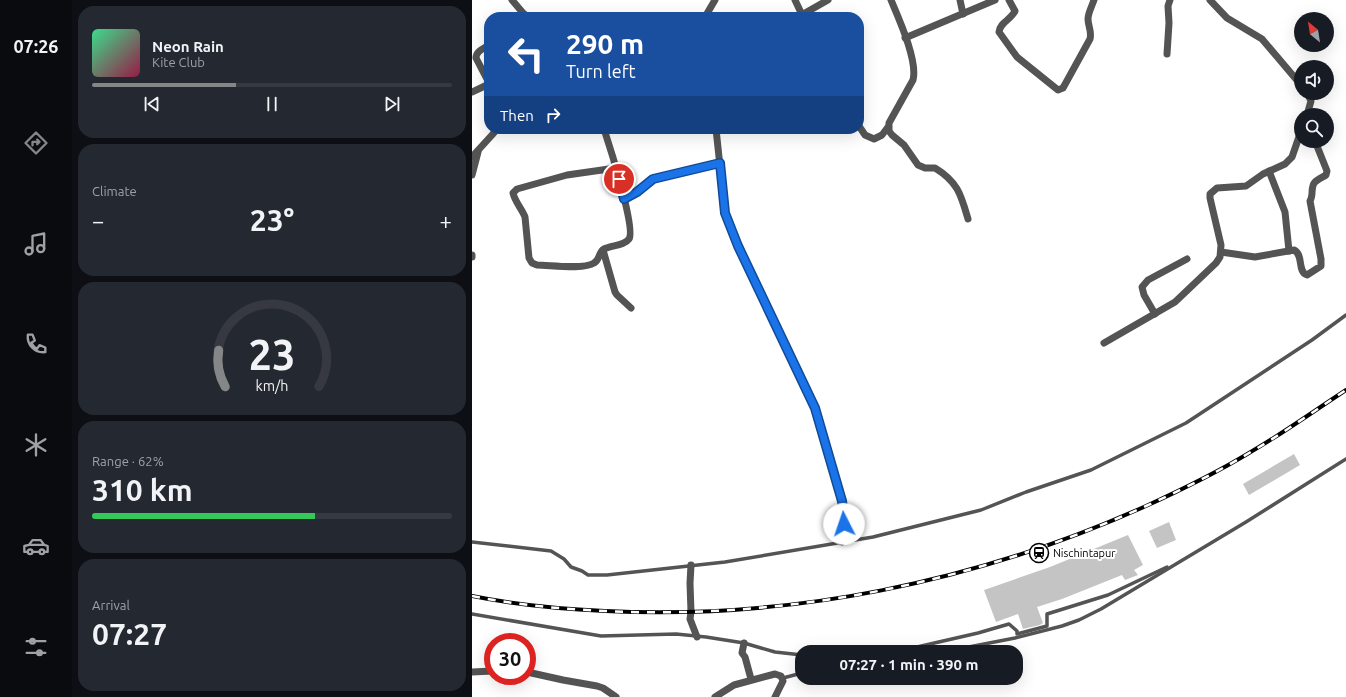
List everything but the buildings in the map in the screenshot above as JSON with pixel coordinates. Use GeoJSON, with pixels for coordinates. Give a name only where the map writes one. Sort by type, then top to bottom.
{"type":"FeatureCollection","features":[{"type":"Feature","properties":{"kind":"street"},"geometry":{"type":"LineString","coordinates":[[512,0],[521,12]]}},
{"type":"Feature","properties":{"kind":"street"},"geometry":{"type":"LineString","coordinates":[[708,12],[715,0]]}},
{"type":"Feature","properties":{"kind":"street"},"geometry":{"type":"LineString","coordinates":[[795,0],[800,12]]}},
{"type":"Feature","properties":{"kind":"street"},"geometry":{"type":"LineString","coordinates":[[808,12],[828,0]]}},
{"type":"Feature","properties":{"kind":"street"},"geometry":{"type":"LineString","coordinates":[[864,134],[865,136],[874,139],[882,135],[888,127],[913,80],[914,65],[891,0]]}},
{"type":"Feature","properties":{"kind":"street"},"geometry":{"type":"LineString","coordinates":[[960,0],[963,14]]}},
{"type":"Feature","properties":{"kind":"street"},"geometry":{"type":"LineString","coordinates":[[905,38],[996,0]]}},
{"type":"Feature","properties":{"kind":"street"},"geometry":{"type":"LineString","coordinates":[[1009,0],[1015,11],[1000,26],[999,32],[1017,57],[1058,90],[1063,88],[1090,39],[1088,16],[1094,0]]}},
{"type":"Feature","properties":{"kind":"street"},"geometry":{"type":"LineString","coordinates":[[1167,54],[1169,23],[1168,6],[1170,0]]}},
{"type":"Feature","properties":{"kind":"street"},"geometry":{"type":"LineString","coordinates":[[1210,0],[1227,18],[1262,40],[1294,77]]}},
{"type":"Feature","properties":{"kind":"street"},"geometry":{"type":"LineString","coordinates":[[484,48],[477,52],[476,58],[484,74]]}},
{"type":"Feature","properties":{"kind":"street"},"geometry":{"type":"LineString","coordinates":[[472,92],[484,86]]}},
{"type":"Feature","properties":{"kind":"street"},"geometry":{"type":"LineString","coordinates":[[888,127],[892,135],[904,145],[918,164],[925,168],[935,168],[953,182],[961,195],[968,219]]}},
{"type":"Feature","properties":{"kind":"street"},"geometry":{"type":"LineString","coordinates":[[472,157],[493,134]]}},
{"type":"Feature","properties":{"kind":"street"},"geometry":{"type":"LineString","coordinates":[[606,134],[616,168],[624,199],[631,235],[629,239],[625,242],[603,250],[600,253],[596,263],[585,267],[537,265],[532,263],[529,258],[523,211],[513,193],[521,188],[561,176],[616,168]]}},
{"type":"Feature","properties":{"kind":"street"},"geometry":{"type":"LineString","coordinates":[[717,134],[725,213],[740,250],[790,352],[815,408],[842,501],[844,515],[844,532],[842,542]]}},
{"type":"Feature","properties":{"kind":"street"},"geometry":{"type":"LineString","coordinates":[[1104,343],[1175,302],[1216,263],[1220,257],[1221,245],[1210,194],[1217,188],[1246,186],[1262,174],[1289,161],[1295,148]]}},
{"type":"Feature","properties":{"kind":"street"},"geometry":{"type":"LineString","coordinates":[[1221,252],[1255,257],[1294,250],[1299,256],[1303,273],[1305,275],[1321,266],[1310,201],[1313,185],[1326,175],[1327,171],[1319,148]]}},
{"type":"Feature","properties":{"kind":"street"},"geometry":{"type":"LineString","coordinates":[[472,175],[479,150]]}},
{"type":"Feature","properties":{"kind":"street"},"geometry":{"type":"LineString","coordinates":[[624,199],[637,192],[653,179],[720,163]]}},
{"type":"Feature","properties":{"kind":"street"},"geometry":{"type":"LineString","coordinates":[[1270,171],[1285,212],[1290,251]]}},
{"type":"Feature","properties":{"kind":"street"},"geometry":{"type":"LineString","coordinates":[[603,250],[615,292],[631,308]]}},
{"type":"Feature","properties":{"kind":"street"},"geometry":{"type":"LineString","coordinates":[[1155,314],[1144,295],[1142,287],[1148,280],[1187,259]]}},
{"type":"Feature","properties":{"kind":"street"},"geometry":{"type":"LineString","coordinates":[[691,566],[690,619],[697,637]]}},
{"type":"Feature","properties":{"kind":"street"},"geometry":{"type":"LineString","coordinates":[[744,643],[742,653],[745,657],[751,679]]}},
{"type":"Feature","properties":{"kind":"street"},"geometry":{"type":"LineString","coordinates":[[472,672],[484,671]]}},
{"type":"Feature","properties":{"kind":"street"},"geometry":{"type":"LineString","coordinates":[[536,674],[597,686],[603,688],[616,697]]}},
{"type":"Feature","properties":{"kind":"street"},"geometry":{"type":"LineString","coordinates":[[715,697],[734,685],[751,679],[775,674],[781,676],[783,682],[775,697]]}},
{"type":"Feature","properties":{"kind":"lane"},"geometry":{"type":"LineString","coordinates":[[472,542],[551,551],[564,559],[571,567],[588,575],[607,575],[726,562],[873,537],[981,510],[1026,492],[1091,470],[1186,423],[1312,340],[1346,315]]}},
{"type":"Feature","properties":{"kind":"lane"},"geometry":{"type":"LineString","coordinates":[[979,645],[1015,638],[1062,626],[1079,620],[1101,609],[1321,476],[1346,459]]}},
{"type":"Feature","properties":{"kind":"lane"},"geometry":{"type":"LineString","coordinates":[[926,645],[1009,624],[1017,631],[1017,634],[1047,626],[1047,614],[1108,595],[1186,558]]}},
{"type":"Feature","properties":{"kind":"lane"},"geometry":{"type":"LineString","coordinates":[[472,614],[601,636],[676,634],[706,637],[744,643],[775,652],[795,654]]}},
{"type":"Feature","properties":{"kind":"lane"},"geometry":{"type":"LineString","coordinates":[[782,678],[795,675]]}},
{"type":"Feature","properties":{"kind":"railway"},"geometry":{"type":"LineString","coordinates":[[472,596],[505,602],[555,608],[605,611],[674,612],[744,609],[813,602],[882,590],[949,575],[1016,556],[1082,533],[1159,500],[1237,460],[1274,438],[1346,390]]}},
{"type":"Feature","properties":{"kind":"place","name":"Nischintapur"},"geometry":{"type":"Point","coordinates":[1039,553]}},
{"type":"Feature","properties":{"kind":"route"},"geometry":{"type":"LineString","coordinates":[[619,179],[624,199],[637,192],[653,179],[720,163],[725,213],[738,246],[790,352],[820,419],[842,501],[844,524]]}}]}
